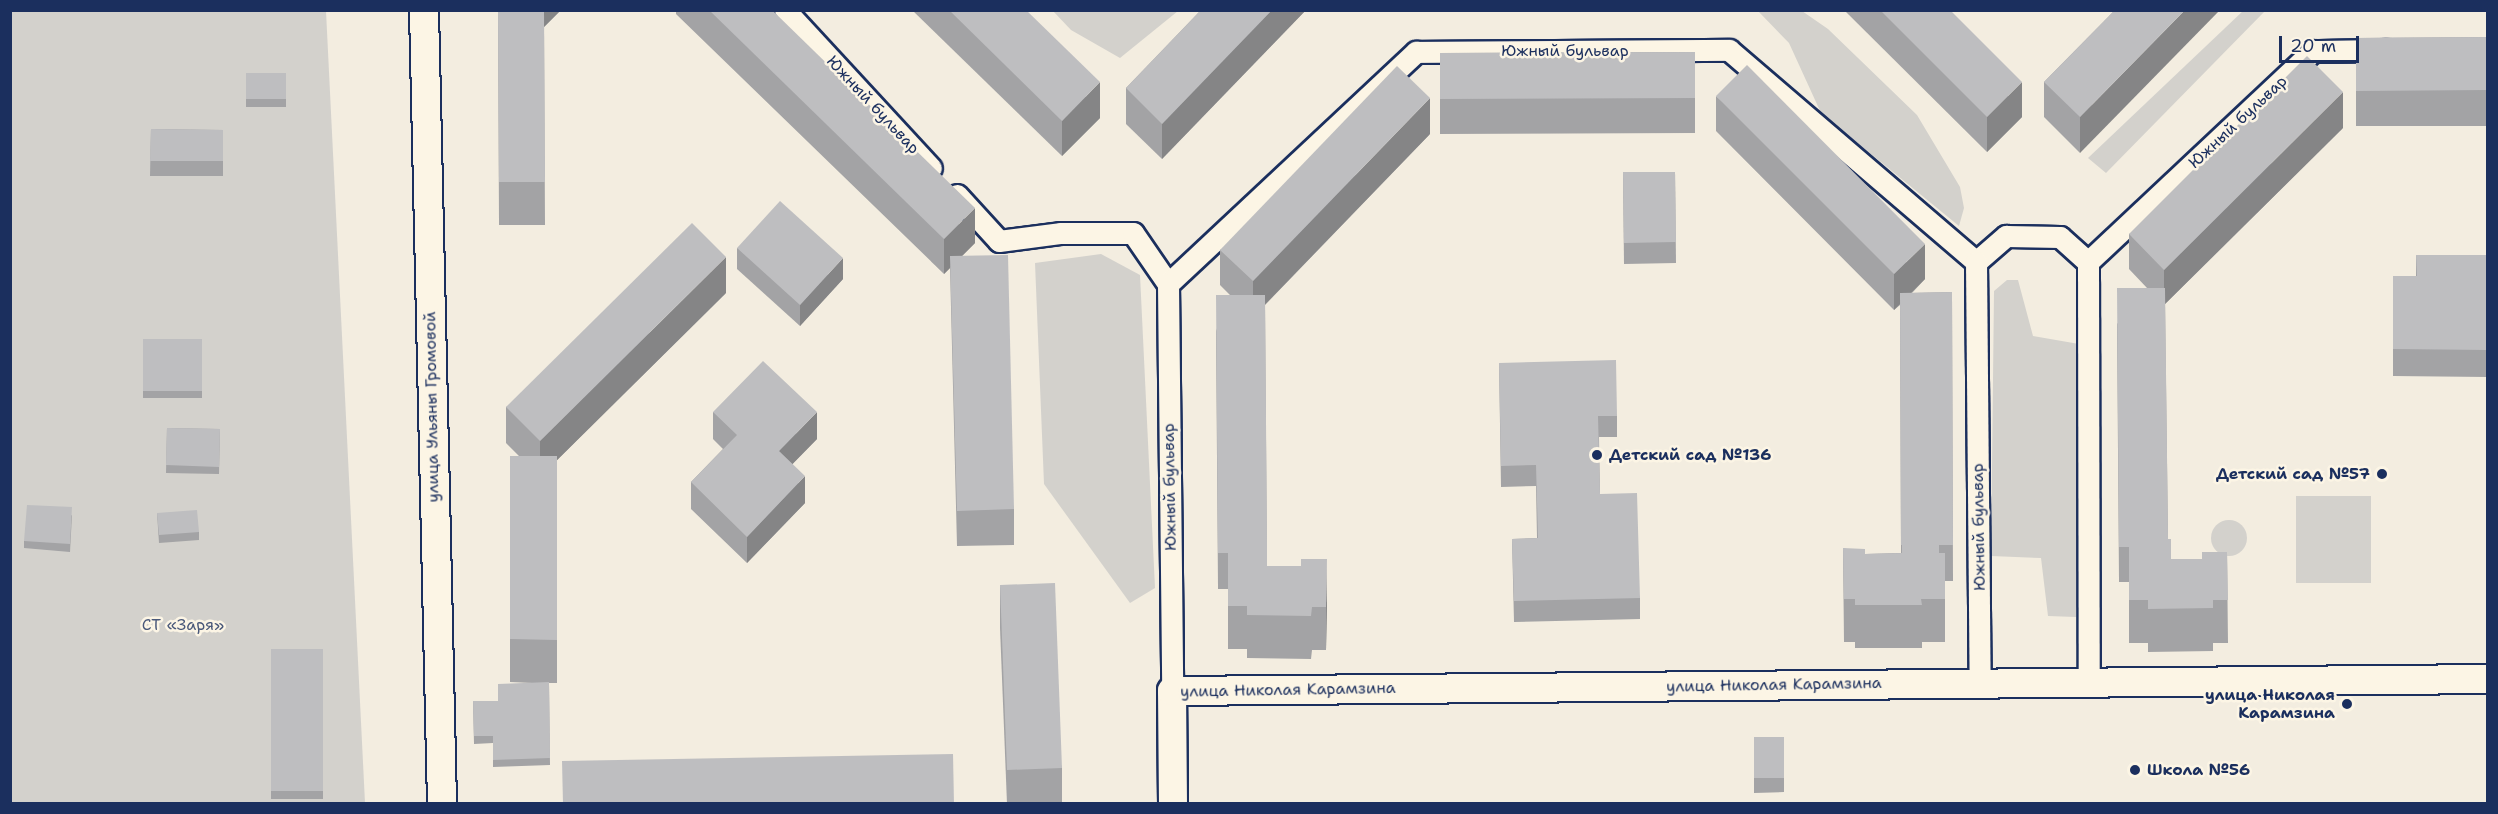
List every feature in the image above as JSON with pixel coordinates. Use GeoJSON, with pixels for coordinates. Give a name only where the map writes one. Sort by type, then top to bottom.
{"type":"FeatureCollection","features":[{"type":"Feature","properties":{"kind":"street","name":"улица Ульяны Громовой"},"geometry":{"type":"LineString","coordinates":[[424,10],[442,804]]}},
{"type":"Feature","properties":{"kind":"street","name":"Южный бульвар"},"geometry":{"type":"LineString","coordinates":[[785,10],[999,241],[1060,233],[1133,233],[1168,284],[1172,691]]}},
{"type":"Feature","properties":{"kind":"street","name":"Южный бульвар"},"geometry":{"type":"LineString","coordinates":[[1168,284],[1416,52],[1729,50],[1976,262],[1980,684]]}},
{"type":"Feature","properties":{"kind":"street","name":"Южный бульвар"},"geometry":{"type":"LineString","coordinates":[[2088,262],[2313,51],[2408,50]]}},
{"type":"Feature","properties":{"kind":"street"},"geometry":{"type":"LineString","coordinates":[[1976,262],[2006,236],[2060,237],[2088,262],[2089,684]]}},
{"type":"Feature","properties":{"kind":"street","name":"улица Николая Карамзина"},"geometry":{"type":"LineString","coordinates":[[1173,804],[1172,691],[2487,679]]}},
{"type":"Feature","properties":{"kind":"green space"},"geometry":{"type":"Polygon","coordinates":[[[2244,10],[2265,11],[2106,173],[2088,158],[2244,10]]]}},
{"type":"Feature","properties":{"kind":"green space","name":"СТ «Заря»"},"geometry":{"type":"Polygon","coordinates":[[[10,11],[326,11],[365,803],[11,803],[10,11]]]}},
{"type":"Feature","properties":{"kind":"green space"},"geometry":{"type":"Polygon","coordinates":[[[1053,11],[1178,11],[1120,58],[1071,30],[1053,11]]]}},
{"type":"Feature","properties":{"kind":"green space"},"geometry":{"type":"Polygon","coordinates":[[[1758,11],[1802,11],[1828,29],[1917,115],[1960,187],[1964,208],[1959,226],[1821,113],[1789,43],[1758,11]]]}},
{"type":"Feature","properties":{"kind":"green space"},"geometry":{"type":"Polygon","coordinates":[[[1101,254],[1140,275],[1155,588],[1130,603],[1044,484],[1035,263],[1101,254]]]}},
{"type":"Feature","properties":{"kind":"green space"},"geometry":{"type":"Polygon","coordinates":[[[2007,280],[2018,280],[2033,336],[2079,344],[2076,617],[2048,616],[2041,558],[1991,556],[1994,291],[2007,280]]]}},
{"type":"Feature","properties":{"kind":"green space"},"geometry":{"type":"Polygon","coordinates":[[[2296,496],[2371,496],[2371,583],[2296,583],[2296,496]]]}},
{"type":"Feature","properties":{"kind":"green space"},"geometry":{"type":"Polygon","coordinates":[[[2229,520],[2242,525],[2247,538],[2242,551],[2229,556],[2216,551],[2211,538],[2216,525],[2229,520]]]}},
{"type":"Feature","properties":{"kind":"building"},"geometry":{"type":"Polygon","coordinates":[[[498,10],[544,10],[545,182],[499,182],[498,10]]]}},
{"type":"Feature","properties":{"kind":"building"},"geometry":{"type":"Polygon","coordinates":[[[709,10],[772,10],[975,208],[944,239],[709,10]]]}},
{"type":"Feature","properties":{"kind":"building"},"geometry":{"type":"Polygon","coordinates":[[[949,10],[1026,10],[1100,82],[1062,121],[949,10]]]}},
{"type":"Feature","properties":{"kind":"building"},"geometry":{"type":"Polygon","coordinates":[[[1201,10],[1272,10],[1162,124],[1126,88],[1201,10]]]}},
{"type":"Feature","properties":{"kind":"building"},"geometry":{"type":"Polygon","coordinates":[[[1880,10],[1950,10],[2022,82],[1987,117],[1880,10]]]}},
{"type":"Feature","properties":{"kind":"building"},"geometry":{"type":"Polygon","coordinates":[[[2115,10],[2185,10],[2080,117],[2044,82],[2115,10]]]}},
{"type":"Feature","properties":{"kind":"building"},"geometry":{"type":"Polygon","coordinates":[[[2487,37],[2487,90],[2356,91],[2356,38],[2487,37]]]}},
{"type":"Feature","properties":{"kind":"building"},"geometry":{"type":"Polygon","coordinates":[[[1695,52],[1695,98],[1440,99],[1440,53],[1695,52]]]}},
{"type":"Feature","properties":{"kind":"building"},"geometry":{"type":"Polygon","coordinates":[[[2307,56],[2343,92],[2164,270],[2129,234],[2307,56]]]}},
{"type":"Feature","properties":{"kind":"building"},"geometry":{"type":"Polygon","coordinates":[[[1747,65],[1925,244],[1894,274],[1716,96],[1747,65]]]}},
{"type":"Feature","properties":{"kind":"building"},"geometry":{"type":"Polygon","coordinates":[[[1397,66],[1430,98],[1253,281],[1220,250],[1397,66]]]}},
{"type":"Feature","properties":{"kind":"building"},"geometry":{"type":"Polygon","coordinates":[[[246,73],[286,73],[286,99],[246,99],[246,73]]]}},
{"type":"Feature","properties":{"kind":"building"},"geometry":{"type":"Polygon","coordinates":[[[151,129],[223,130],[223,161],[150,161],[151,129]]]}},
{"type":"Feature","properties":{"kind":"building"},"geometry":{"type":"Polygon","coordinates":[[[1623,172],[1675,172],[1676,242],[1624,243],[1623,172]]]}},
{"type":"Feature","properties":{"kind":"building"},"geometry":{"type":"Polygon","coordinates":[[[780,201],[843,258],[800,305],[737,248],[780,201]]]}},
{"type":"Feature","properties":{"kind":"building"},"geometry":{"type":"Polygon","coordinates":[[[692,223],[726,257],[540,441],[506,407],[692,223]]]}},
{"type":"Feature","properties":{"kind":"building"},"geometry":{"type":"Polygon","coordinates":[[[1008,255],[1014,509],[957,511],[950,256],[1008,255]]]}},
{"type":"Feature","properties":{"kind":"building"},"geometry":{"type":"Polygon","coordinates":[[[2416,255],[2487,255],[2487,350],[2393,349],[2393,276],[2417,276],[2416,255]]]}},
{"type":"Feature","properties":{"kind":"building"},"geometry":{"type":"Polygon","coordinates":[[[2117,288],[2165,288],[2168,539],[2129,539],[2129,547],[2119,547],[2117,288]]]}},
{"type":"Feature","properties":{"kind":"building"},"geometry":{"type":"Polygon","coordinates":[[[1952,292],[1953,545],[1939,545],[1939,538],[1902,538],[1901,545],[1900,293],[1952,292]]]}},
{"type":"Feature","properties":{"kind":"building"},"geometry":{"type":"Polygon","coordinates":[[[1216,295],[1265,295],[1267,546],[1228,546],[1228,553],[1218,553],[1216,295]]]}},
{"type":"Feature","properties":{"kind":"building"},"geometry":{"type":"Polygon","coordinates":[[[143,339],[202,339],[202,391],[143,391],[143,339]]]}},
{"type":"Feature","properties":{"kind":"building"},"geometry":{"type":"Polygon","coordinates":[[[1616,360],[1617,416],[1598,416],[1600,494],[1637,493],[1640,598],[1514,601],[1512,539],[1538,538],[1536,465],[1501,466],[1499,363],[1616,360]]]}},
{"type":"Feature","properties":{"kind":"building"},"geometry":{"type":"Polygon","coordinates":[[[763,361],[817,412],[779,451],[805,476],[747,537],[691,482],[737,435],[713,412],[763,361]]]}},
{"type":"Feature","properties":{"kind":"building"},"geometry":{"type":"Polygon","coordinates":[[[167,428],[220,429],[219,467],[166,465],[167,428]]]}},
{"type":"Feature","properties":{"kind":"building"},"geometry":{"type":"Polygon","coordinates":[[[510,456],[557,456],[557,640],[510,639],[510,456]]]}},
{"type":"Feature","properties":{"kind":"building"},"geometry":{"type":"Polygon","coordinates":[[[27,505],[72,507],[70,544],[24,541],[27,505]]]}},
{"type":"Feature","properties":{"kind":"building"},"geometry":{"type":"Polygon","coordinates":[[[197,510],[199,532],[159,535],[157,513],[197,510]]]}},
{"type":"Feature","properties":{"kind":"building"},"geometry":{"type":"Polygon","coordinates":[[[1902,538],[1939,538],[1939,553],[1945,553],[1945,599],[1921,599],[1922,605],[1855,605],[1855,599],[1844,599],[1843,548],[1865,549],[1865,554],[1902,553],[1902,538]]]}},
{"type":"Feature","properties":{"kind":"building"},"geometry":{"type":"Polygon","coordinates":[[[2129,539],[2171,539],[2171,559],[2202,559],[2202,552],[2227,552],[2228,600],[2213,600],[2213,608],[2148,609],[2148,600],[2129,600],[2129,539]]]}},
{"type":"Feature","properties":{"kind":"building"},"geometry":{"type":"Polygon","coordinates":[[[1228,546],[1267,546],[1267,566],[1301,566],[1301,559],[1327,559],[1326,607],[1312,607],[1311,616],[1247,615],[1247,606],[1228,606],[1228,546]]]}},
{"type":"Feature","properties":{"kind":"building"},"geometry":{"type":"Polygon","coordinates":[[[1055,583],[1062,768],[1007,770],[1000,585],[1055,583]]]}},
{"type":"Feature","properties":{"kind":"building"},"geometry":{"type":"Polygon","coordinates":[[[271,649],[323,649],[323,791],[271,791],[271,649]]]}},
{"type":"Feature","properties":{"kind":"building"},"geometry":{"type":"Polygon","coordinates":[[[549,682],[550,758],[493,760],[493,736],[474,736],[473,701],[498,701],[498,684],[549,682]]]}},
{"type":"Feature","properties":{"kind":"building"},"geometry":{"type":"Polygon","coordinates":[[[1754,737],[1784,737],[1784,778],[1754,778],[1754,737]]]}},
{"type":"Feature","properties":{"kind":"building"},"geometry":{"type":"Polygon","coordinates":[[[953,754],[954,804],[563,804],[562,761],[953,754]]]}},
{"type":"Feature","properties":{"kind":"place","name":"Детский сад №136"},"geometry":{"type":"Point","coordinates":[1597,455]}},
{"type":"Feature","properties":{"kind":"place","name":"Детский сад №57"},"geometry":{"type":"Point","coordinates":[2382,474]}},
{"type":"Feature","properties":{"kind":"place","name":"улица Николая Карамзина"},"geometry":{"type":"Point","coordinates":[2347,704]}},
{"type":"Feature","properties":{"kind":"place","name":"Школа №56"},"geometry":{"type":"Point","coordinates":[2135,770]}}]}
